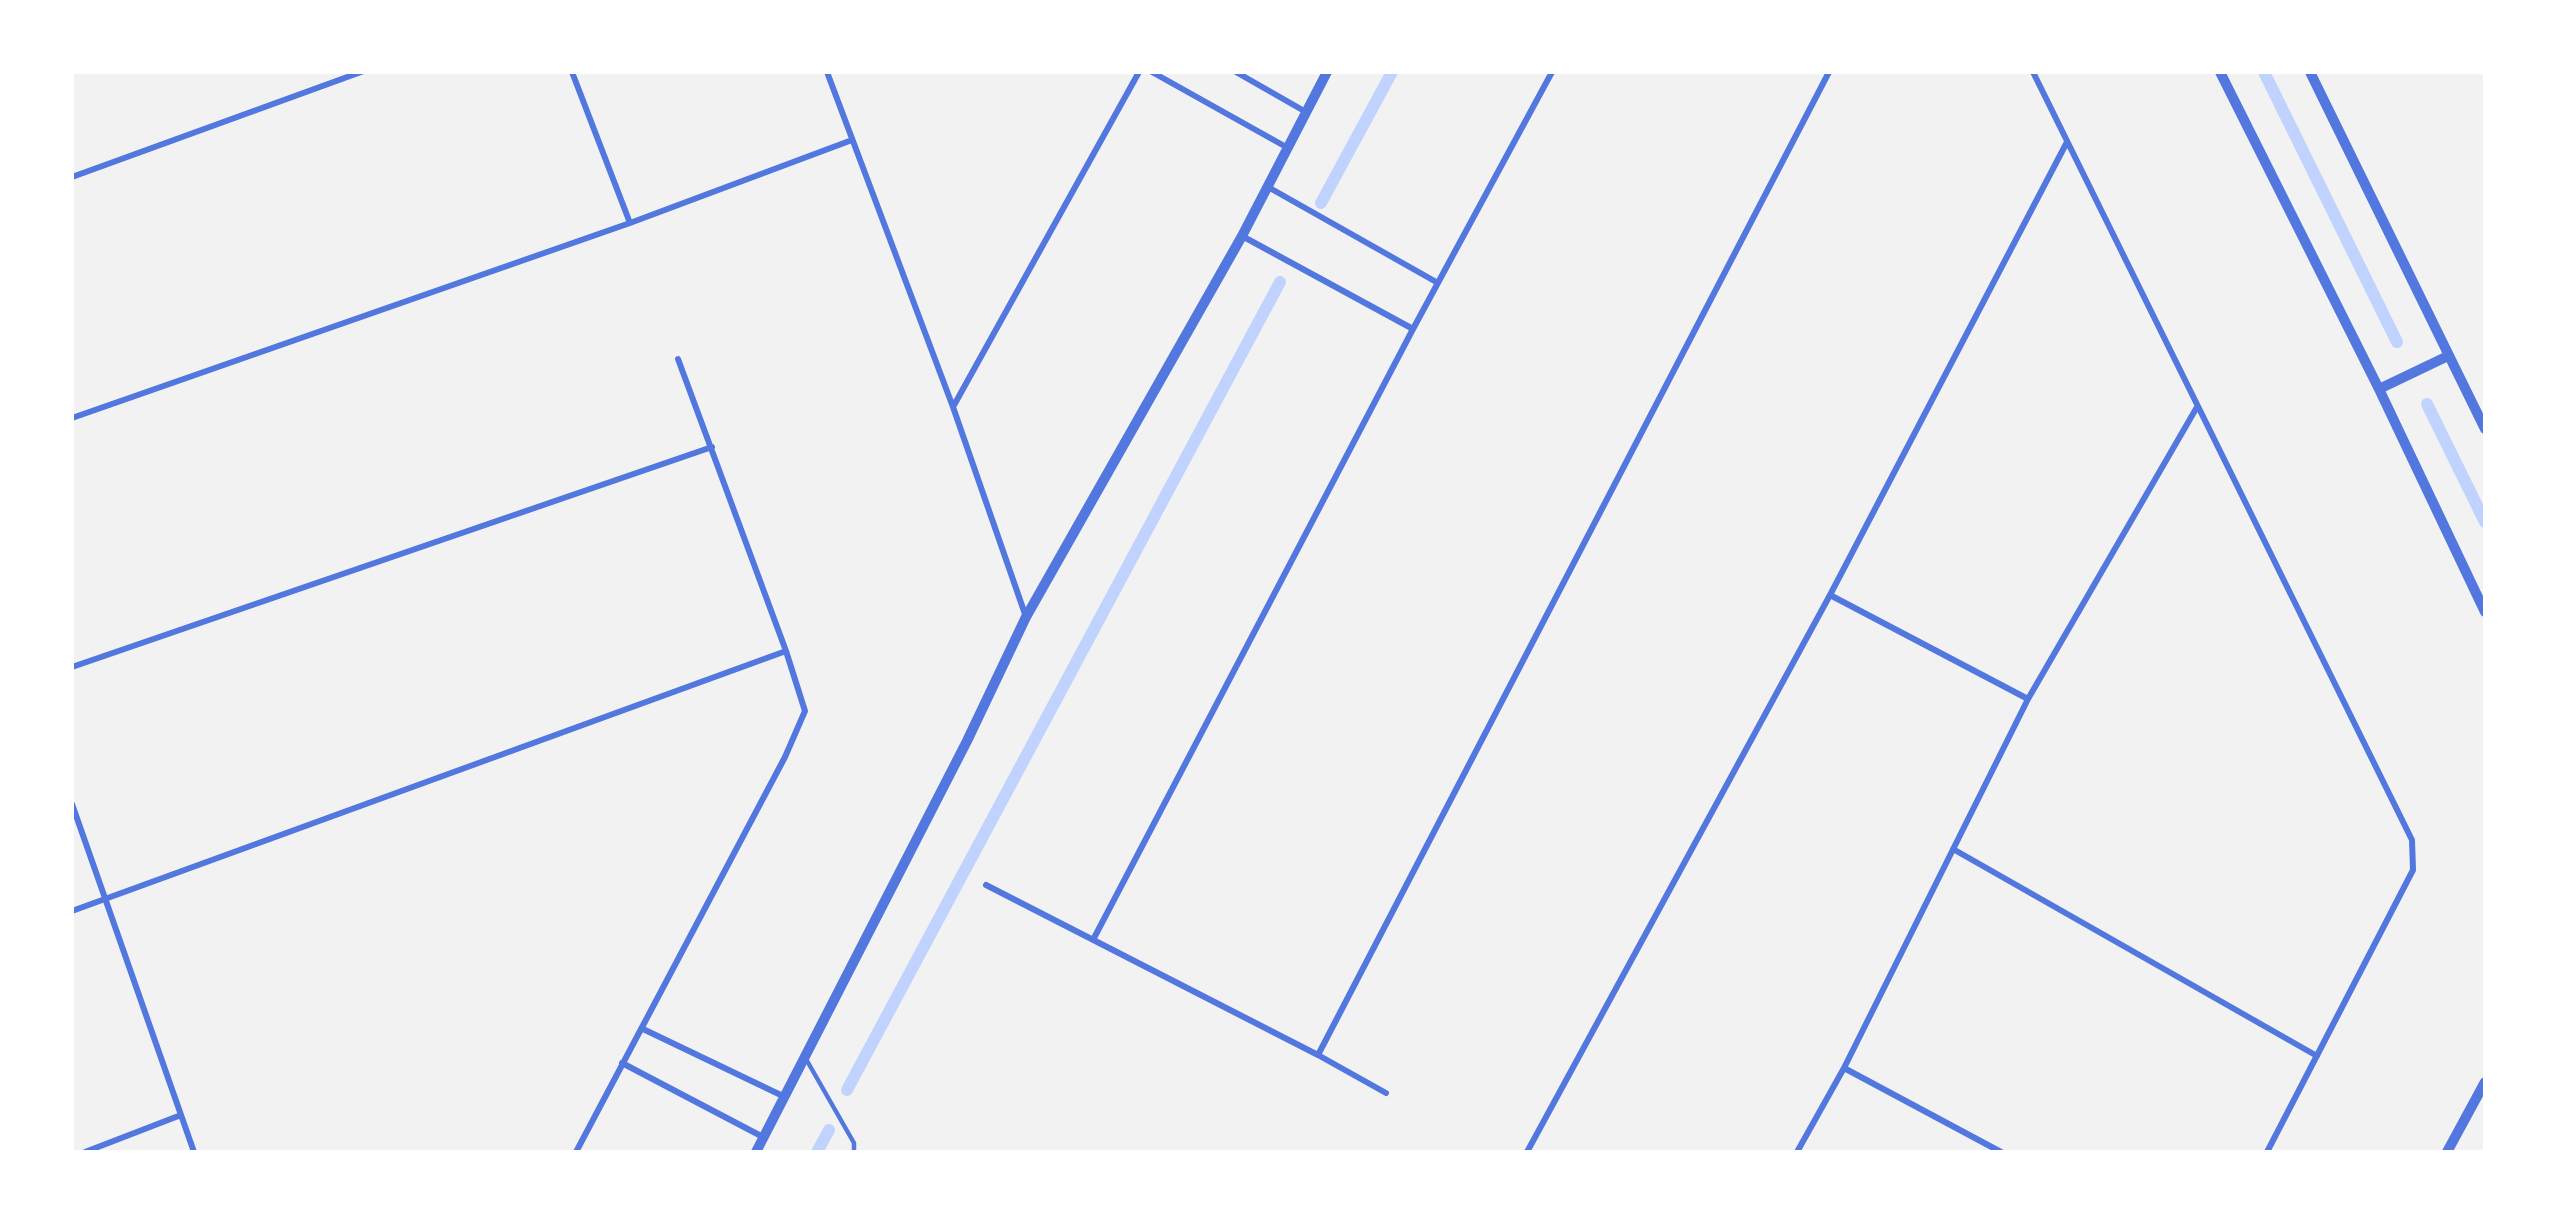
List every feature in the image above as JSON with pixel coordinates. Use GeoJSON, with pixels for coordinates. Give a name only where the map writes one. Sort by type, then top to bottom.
{"type":"FeatureCollection","features":[{"type":"Feature","properties":{"kind":"street"},"geometry":{"type":"LineString","coordinates":[[72,177],[361,72]]}},
{"type":"Feature","properties":{"kind":"street"},"geometry":{"type":"LineString","coordinates":[[572,72],[630,223]]}},
{"type":"Feature","properties":{"kind":"street"},"geometry":{"type":"LineString","coordinates":[[827,72],[953,407],[1026,618]]}},
{"type":"Feature","properties":{"kind":"street"},"geometry":{"type":"LineString","coordinates":[[953,407],[1139,72]]}},
{"type":"Feature","properties":{"kind":"street"},"geometry":{"type":"LineString","coordinates":[[1152,72],[1288,148]]}},
{"type":"Feature","properties":{"kind":"street"},"geometry":{"type":"LineString","coordinates":[[1236,72],[1305,112]]}},
{"type":"Feature","properties":{"kind":"street"},"geometry":{"type":"LineString","coordinates":[[756,1152],[967,741],[1026,618],[1242,236],[1327,72]]}},
{"type":"Feature","properties":{"kind":"street"},"geometry":{"type":"LineString","coordinates":[[1094,938],[1413,329],[1551,72]]}},
{"type":"Feature","properties":{"kind":"street"},"geometry":{"type":"LineString","coordinates":[[1318,1055],[1829,72]]}},
{"type":"Feature","properties":{"kind":"street"},"geometry":{"type":"LineString","coordinates":[[2033,72],[2412,840],[2413,870],[2267,1152]]}},
{"type":"Feature","properties":{"kind":"street"},"geometry":{"type":"LineString","coordinates":[[2220,72],[2379,389],[2485,612]]}},
{"type":"Feature","properties":{"kind":"street"},"geometry":{"type":"LineString","coordinates":[[2310,72],[2485,429]]}},
{"type":"Feature","properties":{"kind":"street"},"geometry":{"type":"LineString","coordinates":[[72,418],[630,223],[852,140]]}},
{"type":"Feature","properties":{"kind":"street"},"geometry":{"type":"LineString","coordinates":[[1527,1152],[1830,595],[2067,142]]}},
{"type":"Feature","properties":{"kind":"street"},"geometry":{"type":"LineString","coordinates":[[1268,187],[1438,283]]}},
{"type":"Feature","properties":{"kind":"street"},"geometry":{"type":"LineString","coordinates":[[1242,236],[1413,329]]}},
{"type":"Feature","properties":{"kind":"street"},"geometry":{"type":"LineString","coordinates":[[2379,389],[2448,356]]}},
{"type":"Feature","properties":{"kind":"street"},"geometry":{"type":"LineString","coordinates":[[576,1152],[785,757],[805,711],[786,651],[678,359]]}},
{"type":"Feature","properties":{"kind":"street"},"geometry":{"type":"LineString","coordinates":[[1797,1152],[1844,1068],[2028,699],[2197,407]]}},
{"type":"Feature","properties":{"kind":"street"},"geometry":{"type":"LineString","coordinates":[[72,667],[712,447]]}},
{"type":"Feature","properties":{"kind":"street"},"geometry":{"type":"LineString","coordinates":[[1830,595],[2028,699]]}},
{"type":"Feature","properties":{"kind":"street"},"geometry":{"type":"LineString","coordinates":[[72,911],[786,651]]}},
{"type":"Feature","properties":{"kind":"street"},"geometry":{"type":"LineString","coordinates":[[72,804],[194,1152]]}},
{"type":"Feature","properties":{"kind":"street"},"geometry":{"type":"LineString","coordinates":[[1953,849],[2318,1056]]}},
{"type":"Feature","properties":{"kind":"street"},"geometry":{"type":"LineString","coordinates":[[986,885],[1094,938],[1386,1093]]}},
{"type":"Feature","properties":{"kind":"street"},"geometry":{"type":"LineString","coordinates":[[643,1029],[785,1097]]}},
{"type":"Feature","properties":{"kind":"street"},"geometry":{"type":"LineString","coordinates":[[622,1063],[764,1137]]}},
{"type":"Feature","properties":{"kind":"street"},"geometry":{"type":"LineString","coordinates":[[1844,1068],[2001,1152]]}},
{"type":"Feature","properties":{"kind":"street"},"geometry":{"type":"LineString","coordinates":[[2447,1152],[2485,1082]]}},
{"type":"Feature","properties":{"kind":"street"},"geometry":{"type":"LineString","coordinates":[[85,1152],[181,1115]]}},
{"type":"Feature","properties":{"kind":"lane"},"geometry":{"type":"LineString","coordinates":[[805,1058],[854,1143],[854,1152]]}},
{"type":"Feature","properties":{"kind":"waterway"},"geometry":{"type":"LineString","coordinates":[[1321,203],[1392,72]]}},
{"type":"Feature","properties":{"kind":"waterway"},"geometry":{"type":"LineString","coordinates":[[2264,72],[2397,342]]}},
{"type":"Feature","properties":{"kind":"waterway"},"geometry":{"type":"LineString","coordinates":[[847,1090],[1280,282]]}},
{"type":"Feature","properties":{"kind":"waterway"},"geometry":{"type":"LineString","coordinates":[[2427,404],[2485,522]]}},
{"type":"Feature","properties":{"kind":"waterway"},"geometry":{"type":"LineString","coordinates":[[817,1152],[829,1130]]}}]}
